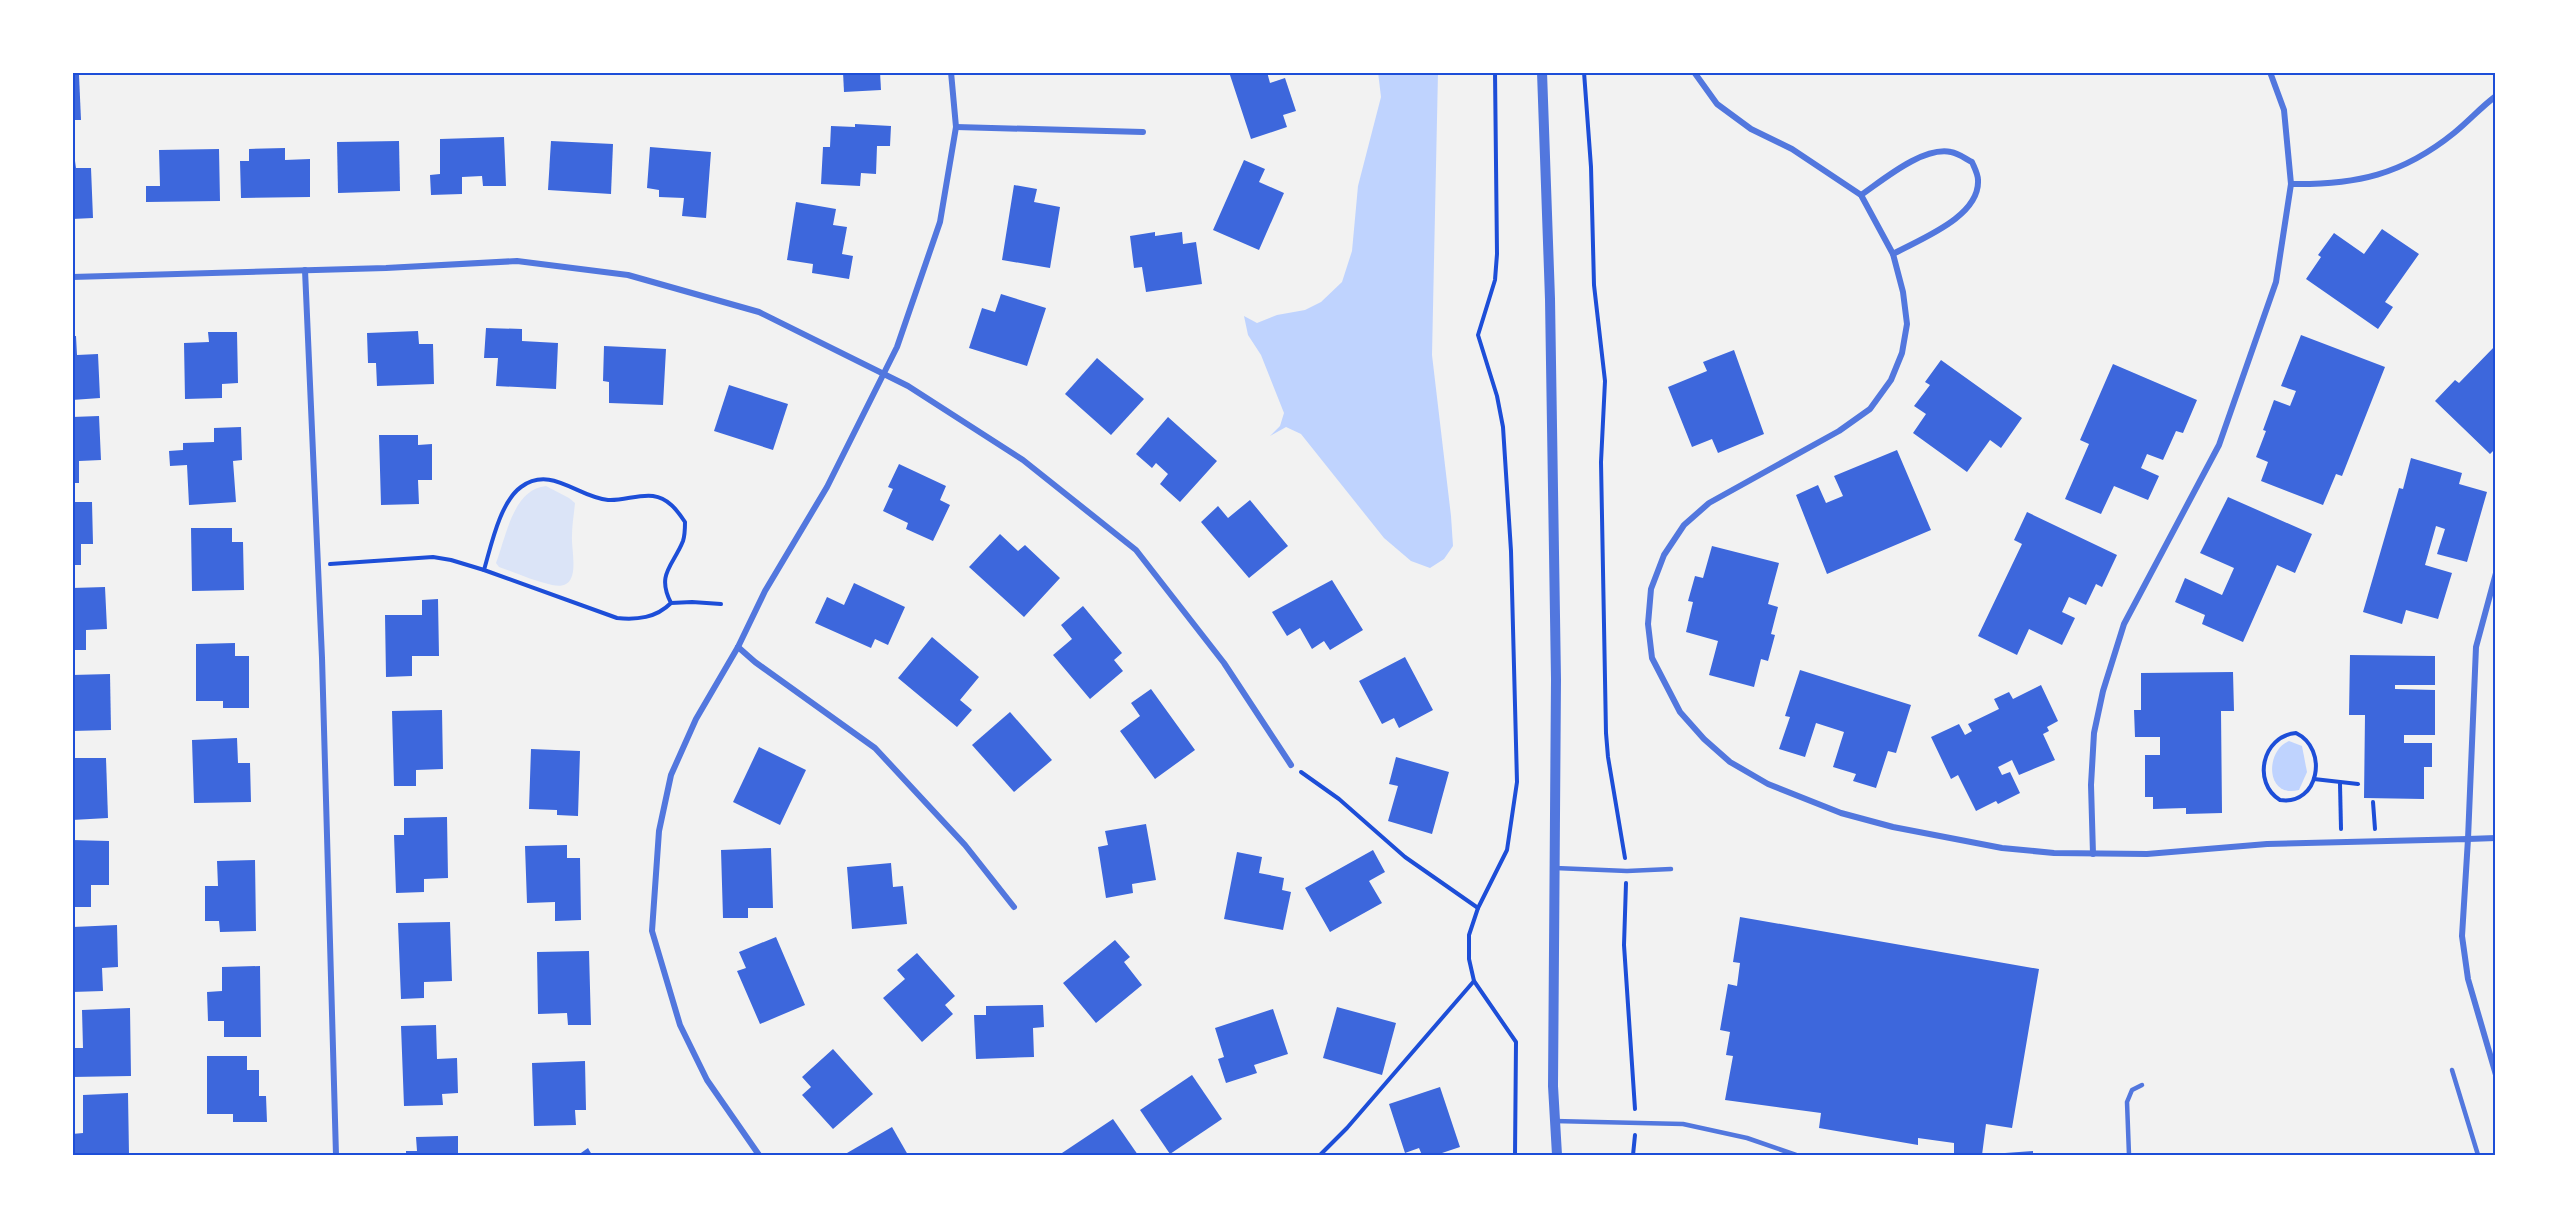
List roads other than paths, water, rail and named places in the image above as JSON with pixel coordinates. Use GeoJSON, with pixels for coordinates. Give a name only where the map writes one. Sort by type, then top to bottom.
{"type":"FeatureCollection","features":[{"type":"Feature","properties":{"kind":"street"},"geometry":{"type":"LineString","coordinates":[[759,1155],[707,1080],[680,1025],[652,931],[658,831],[671,775],[696,719],[827,487],[885,373],[940,222],[956,127],[951,72]]}},
{"type":"Feature","properties":{"kind":"street"},"geometry":{"type":"LineString","coordinates":[[1542,72],[1550,311],[1556,655],[1554,1120],[1557,1155]]}},
{"type":"Feature","properties":{"kind":"street"},"geometry":{"type":"LineString","coordinates":[[1694,72],[1717,104],[1751,129],[1792,149],[1861,195],[1893,254],[1903,292],[1907,324],[1902,353],[1891,380],[1870,410],[1839,431],[1710,503],[1684,525],[1664,555],[1651,589],[1648,624],[1652,658],[1680,712],[1704,739],[1730,762],[1768,784],[1841,813],[1893,827],[2002,849],[2093,854],[2147,854],[2266,844],[2496,837]]}},
{"type":"Feature","properties":{"kind":"street"},"geometry":{"type":"LineString","coordinates":[[2093,854],[2091,786],[2093,743],[2103,691],[2124,624],[2218,445],[2276,282],[2291,184],[2284,110],[2270,72]]}},
{"type":"Feature","properties":{"kind":"street"},"geometry":{"type":"LineString","coordinates":[[2291,184],[2351,182],[2389,172],[2421,156],[2454,134],[2496,96]]}},
{"type":"Feature","properties":{"kind":"street"},"geometry":{"type":"LineString","coordinates":[[956,127],[1143,132]]}},
{"type":"Feature","properties":{"kind":"street"},"geometry":{"type":"LineString","coordinates":[[1861,195],[1907,164],[1933,152],[1952,152],[1972,162],[1978,180],[1974,201],[1959,217],[1893,254]]}},
{"type":"Feature","properties":{"kind":"street"},"geometry":{"type":"LineString","coordinates":[[72,277],[517,261],[628,275],[759,312],[885,373],[1023,460],[1136,550],[1224,663],[1291,765]]}},
{"type":"Feature","properties":{"kind":"street"},"geometry":{"type":"LineString","coordinates":[[305,270],[318,564],[336,1155]]}},
{"type":"Feature","properties":{"kind":"street"},"geometry":{"type":"LineString","coordinates":[[2496,573],[2476,647],[2462,936],[2468,979],[2496,1075]]}},
{"type":"Feature","properties":{"kind":"street"},"geometry":{"type":"LineString","coordinates":[[738,647],[755,662],[875,748],[965,845],[1014,907]]}},
{"type":"Feature","properties":{"kind":"lane"},"geometry":{"type":"LineString","coordinates":[[1555,868],[1627,871],[1671,869]]}},
{"type":"Feature","properties":{"kind":"lane"},"geometry":{"type":"LineString","coordinates":[[2452,1070],[2478,1155]]}},
{"type":"Feature","properties":{"kind":"lane"},"geometry":{"type":"LineString","coordinates":[[2129,1155],[2127,1102],[2132,1090],[2142,1085]]}},
{"type":"Feature","properties":{"kind":"lane"},"geometry":{"type":"LineString","coordinates":[[1554,1120],[1683,1124],[1747,1138],[1796,1155]]}},
{"type":"Feature","properties":{"kind":"water"},"geometry":{"type":"Polygon","coordinates":[[[1378,72],[1438,72],[1432,355],[1453,546],[1444,559],[1430,568],[1411,561],[1384,538],[1301,434],[1286,427],[1270,436],[1280,426],[1284,413],[1261,355],[1248,335],[1244,316],[1257,323],[1277,315],[1305,310],[1321,302],[1342,282],[1352,251],[1358,186],[1381,97],[1378,72]]]}},
{"type":"Feature","properties":{"kind":"water"},"geometry":{"type":"Polygon","coordinates":[[[2289,741],[2302,746],[2307,772],[2299,790],[2288,791],[2280,787],[2272,772],[2276,754],[2281,746],[2289,741]]]}}]}
